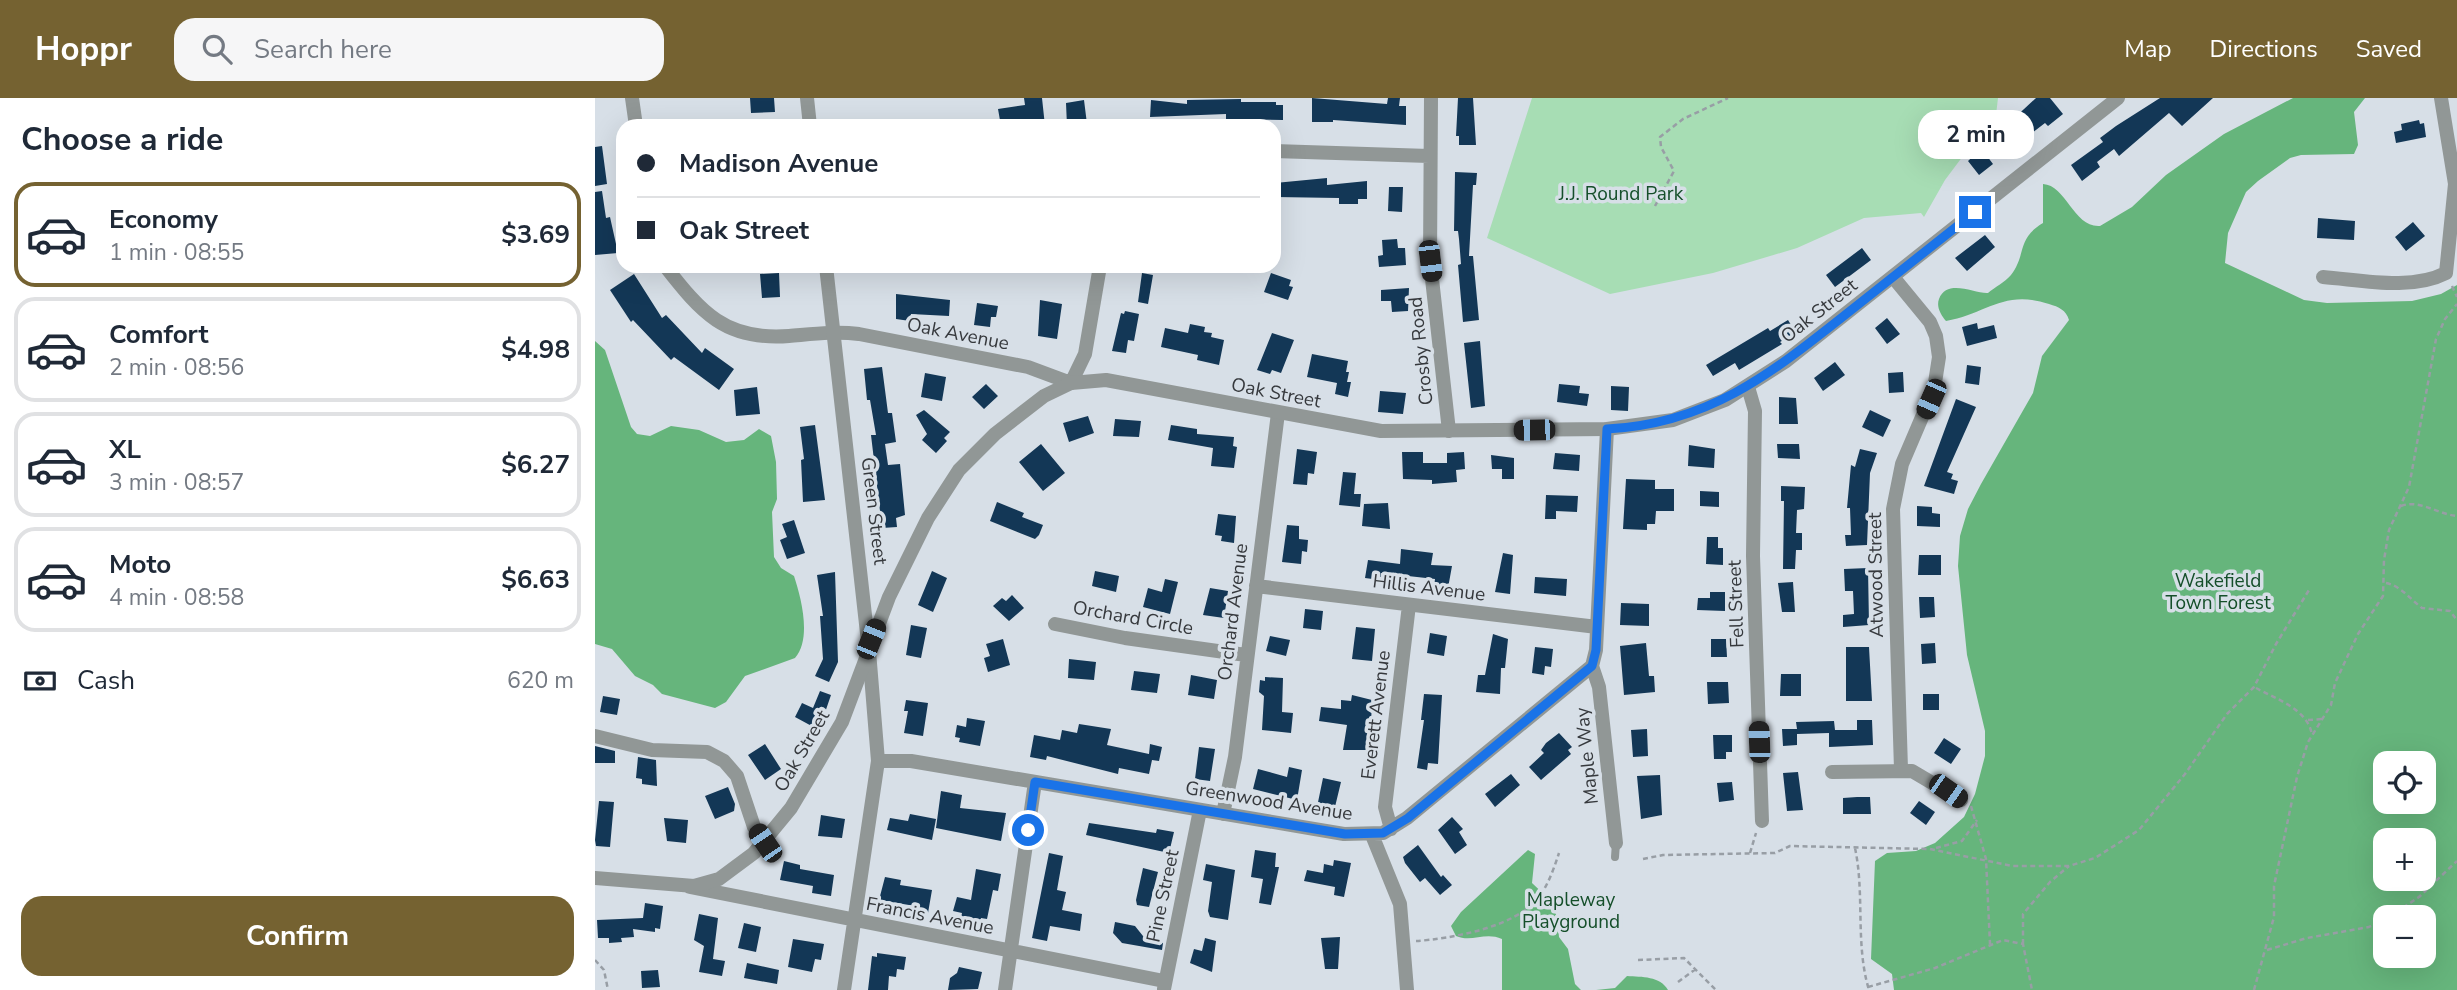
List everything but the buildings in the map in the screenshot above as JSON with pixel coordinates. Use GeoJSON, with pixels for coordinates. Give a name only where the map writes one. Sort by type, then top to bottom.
{"type":"FeatureCollection","features":[{"type":"Feature","properties":{"kind":"street"},"geometry":{"type":"LineString","coordinates":[[632,98],[635,119]]}},
{"type":"Feature","properties":{"kind":"street"},"geometry":{"type":"LineString","coordinates":[[807,98],[809,119]]}},
{"type":"Feature","properties":{"kind":"street","name":"Crosby Road"},"geometry":{"type":"LineString","coordinates":[[1431,98],[1430,261],[1449,431]]}},
{"type":"Feature","properties":{"kind":"street","name":"Oak Street"},"geometry":{"type":"LineString","coordinates":[[595,878],[688,887],[710,883],[728,874],[765,843],[791,808],[837,732],[855,694],[869,647],[928,518],[959,470],[985,443],[1031,406],[1071,383],[1091,380],[1114,382],[1369,429],[1607,429],[1654,425],[1680,418],[1748,387],[1786,362],[2118,98]]}},
{"type":"Feature","properties":{"kind":"street"},"geometry":{"type":"LineString","coordinates":[[2323,277],[2404,283],[2433,280],[2446,273],[2455,184],[2441,98]]}},
{"type":"Feature","properties":{"kind":"street"},"geometry":{"type":"LineString","coordinates":[[1281,151],[1429,156]]}},
{"type":"Feature","properties":{"kind":"street","name":"Oak Avenue"},"geometry":{"type":"LineString","coordinates":[[671,273],[702,311],[732,329],[767,337],[834,331],[1024,366],[1071,383]]}},
{"type":"Feature","properties":{"kind":"street","name":"Green Street"},"geometry":{"type":"LineString","coordinates":[[827,273],[869,647],[878,761]]}},
{"type":"Feature","properties":{"kind":"street"},"geometry":{"type":"LineString","coordinates":[[1071,383],[1085,354],[1100,273]]}},
{"type":"Feature","properties":{"kind":"street","name":"Atwood Street"},"geometry":{"type":"LineString","coordinates":[[1893,276],[1930,322],[1936,336],[1939,357],[1934,389],[1902,464],[1893,509],[1901,769]]}},
{"type":"Feature","properties":{"kind":"street","name":"Fell Street"},"geometry":{"type":"LineString","coordinates":[[1748,387],[1755,408],[1753,556],[1762,821]]}},
{"type":"Feature","properties":{"kind":"street","name":"Orchard Avenue"},"geometry":{"type":"LineString","coordinates":[[1223,814],[1235,757],[1278,413]]}},
{"type":"Feature","properties":{"kind":"street"},"geometry":{"type":"LineString","coordinates":[[1592,666],[1597,627],[1607,429]]}},
{"type":"Feature","properties":{"kind":"street","name":"Hillis Avenue"},"geometry":{"type":"LineString","coordinates":[[1256,586],[1597,627]]}},
{"type":"Feature","properties":{"kind":"street","name":"Everett Avenue"},"geometry":{"type":"LineString","coordinates":[[1391,828],[1385,807],[1409,605]]}},
{"type":"Feature","properties":{"kind":"street","name":"Orchard Circle"},"geometry":{"type":"LineString","coordinates":[[1055,624],[1125,638],[1246,655]]}},
{"type":"Feature","properties":{"kind":"street","name":"Greenwood Avenue"},"geometry":{"type":"LineString","coordinates":[[878,761],[911,761],[1332,833],[1372,835],[1391,828],[1441,792],[1592,666]]}},
{"type":"Feature","properties":{"kind":"street","name":"Maple Way"},"geometry":{"type":"LineString","coordinates":[[1592,666],[1599,682],[1615,850]]}},
{"type":"Feature","properties":{"kind":"street"},"geometry":{"type":"LineString","coordinates":[[595,736],[652,750],[708,752],[724,761],[737,776],[754,827],[765,843]]}},
{"type":"Feature","properties":{"kind":"street"},"geometry":{"type":"LineString","coordinates":[[844,990],[878,761]]}},
{"type":"Feature","properties":{"kind":"street"},"geometry":{"type":"LineString","coordinates":[[1832,772],[1901,769],[1925,776],[1961,800]]}},
{"type":"Feature","properties":{"kind":"street"},"geometry":{"type":"LineString","coordinates":[[1005,990],[1035,782]]}},
{"type":"Feature","properties":{"kind":"street","name":"Pine Street"},"geometry":{"type":"LineString","coordinates":[[1164,986],[1201,810]]}},
{"type":"Feature","properties":{"kind":"street"},"geometry":{"type":"LineString","coordinates":[[1372,835],[1400,904],[1406,941],[1407,990]]}},
{"type":"Feature","properties":{"kind":"street","name":"Francis Avenue"},"geometry":{"type":"LineString","coordinates":[[688,887],[1011,951],[1164,986]]}},
{"type":"Feature","properties":{"kind":"path"},"geometry":{"type":"LineString","coordinates":[[1655,206],[1674,171],[1661,147],[1660,137],[1683,119],[1728,98]]}},
{"type":"Feature","properties":{"kind":"path"},"geometry":{"type":"LineString","coordinates":[[2254,990],[2274,917],[2274,886],[2297,777],[2312,735],[2331,705],[2335,683],[2358,634],[2383,596],[2384,560],[2389,530],[2409,487],[2419,442],[2423,400],[2437,339],[2445,319],[2457,304]]}},
{"type":"Feature","properties":{"kind":"path"},"geometry":{"type":"LineString","coordinates":[[2401,506],[2418,504],[2443,516],[2457,516]]}},
{"type":"Feature","properties":{"kind":"path"},"geometry":{"type":"LineString","coordinates":[[2384,582],[2399,587],[2405,596],[2414,599],[2422,608],[2450,611],[2457,621]]}},
{"type":"Feature","properties":{"kind":"path"},"geometry":{"type":"LineString","coordinates":[[1643,859],[1663,855],[1775,853],[1790,846],[1930,849],[2012,866],[2069,866],[2095,858],[2139,830],[2185,774],[2227,713],[2254,687],[2309,590]]}},
{"type":"Feature","properties":{"kind":"path"},"geometry":{"type":"LineString","coordinates":[[2254,687],[2297,710],[2305,718],[2312,735]]}},
{"type":"Feature","properties":{"kind":"path"},"geometry":{"type":"LineString","coordinates":[[2305,718],[2316,721],[2323,718]]}},
{"type":"Feature","properties":{"kind":"path"},"geometry":{"type":"LineString","coordinates":[[1961,800],[1972,807],[1986,859],[1990,944]]}},
{"type":"Feature","properties":{"kind":"path"},"geometry":{"type":"LineString","coordinates":[[1930,849],[1962,841],[1976,820]]}},
{"type":"Feature","properties":{"kind":"path"},"geometry":{"type":"LineString","coordinates":[[1750,853],[1755,843],[1756,827],[1762,821]]}},
{"type":"Feature","properties":{"kind":"path"},"geometry":{"type":"LineString","coordinates":[[1855,848],[1860,870],[1863,970],[1868,988],[1935,968],[2003,940],[2023,944]]}},
{"type":"Feature","properties":{"kind":"path"},"geometry":{"type":"LineString","coordinates":[[1406,941],[1472,934],[1518,914],[1539,898],[1559,853]]}},
{"type":"Feature","properties":{"kind":"path"},"geometry":{"type":"LineString","coordinates":[[2407,905],[2457,861]]}},
{"type":"Feature","properties":{"kind":"path"},"geometry":{"type":"LineString","coordinates":[[2032,990],[2023,944],[2023,914],[2050,882],[2069,866]]}},
{"type":"Feature","properties":{"kind":"path"},"geometry":{"type":"LineString","coordinates":[[2266,951],[2307,938],[2373,926]]}},
{"type":"Feature","properties":{"kind":"path"},"geometry":{"type":"LineString","coordinates":[[1637,960],[1680,957],[1697,968],[1716,990]]}},
{"type":"Feature","properties":{"kind":"path"},"geometry":{"type":"LineString","coordinates":[[595,960],[604,970],[608,990]]}},
{"type":"Feature","properties":{"kind":"path"},"geometry":{"type":"LineString","coordinates":[[1678,982],[1697,968]]}},
{"type":"Feature","properties":{"kind":"green space","name":"J.J. Round Park"},"geometry":{"type":"Polygon","coordinates":[[[1532,98],[1998,98],[1996,115],[1981,122],[1972,144],[1945,180],[1924,217],[1921,213],[1864,218],[1797,248],[1713,273],[1610,294],[1487,238],[1532,98]]]}},
{"type":"Feature","properties":{"kind":"green space","name":"Wakefield Town Forest"},"geometry":{"type":"Polygon","coordinates":[[[2293,98],[2365,98],[2354,112],[2358,145],[2354,154],[2301,155],[2290,158],[2246,192],[2228,233],[2225,263],[2304,300],[2327,303],[2412,301],[2441,294],[2457,285],[2457,990],[1894,990],[1892,974],[1871,959],[1875,861],[1887,853],[1916,851],[1935,843],[1964,817],[1975,794],[1985,756],[1985,731],[1967,655],[1958,566],[1960,536],[1968,509],[2033,393],[2042,356],[2069,320],[2064,311],[2056,306],[2019,299],[1946,321],[1939,308],[1939,299],[1948,289],[1955,288],[1988,293],[2011,275],[2025,241],[2043,223],[2043,184],[2058,191],[2083,220],[2100,226],[2132,207],[2166,175],[2224,134],[2293,98]]]}},
{"type":"Feature","properties":{"kind":"green space"},"geometry":{"type":"Polygon","coordinates":[[[595,341],[605,350],[631,427],[637,434],[650,436],[671,426],[699,430],[726,442],[744,440],[759,429],[771,436],[776,462],[777,499],[772,512],[774,557],[781,568],[794,576],[804,618],[803,640],[795,658],[745,676],[726,702],[715,708],[662,694],[653,685],[635,676],[612,649],[595,644],[595,341]]]}},
{"type":"Feature","properties":{"kind":"green space"},"geometry":{"type":"Polygon","coordinates":[[[1528,850],[1535,854],[1532,883],[1550,900],[1557,917],[1559,937],[1568,949],[1575,984],[1581,990],[1502,990],[1502,939],[1490,936],[1462,938],[1456,936],[1451,926],[1461,912],[1528,850]]]}},
{"type":"Feature","properties":{"kind":"green space"},"geometry":{"type":"Polygon","coordinates":[[[1627,976],[1655,980],[1665,985],[1668,990],[1596,990],[1615,988],[1627,976]]]}},
{"type":"Feature","properties":{"kind":"route"},"geometry":{"type":"LineString","coordinates":[[1028,830],[1035,782],[1332,833],[1383,833],[1408,818],[1581,678],[1592,666],[1596,650],[1607,429],[1640,427],[1672,420],[1703,410],[1748,387],[1786,362],[1975,212]]}},
{"type":"Feature","properties":{"kind":"park label","name":"Mapleway Playground"},"geometry":{"type":"Point","coordinates":[1571,911]}}]}
